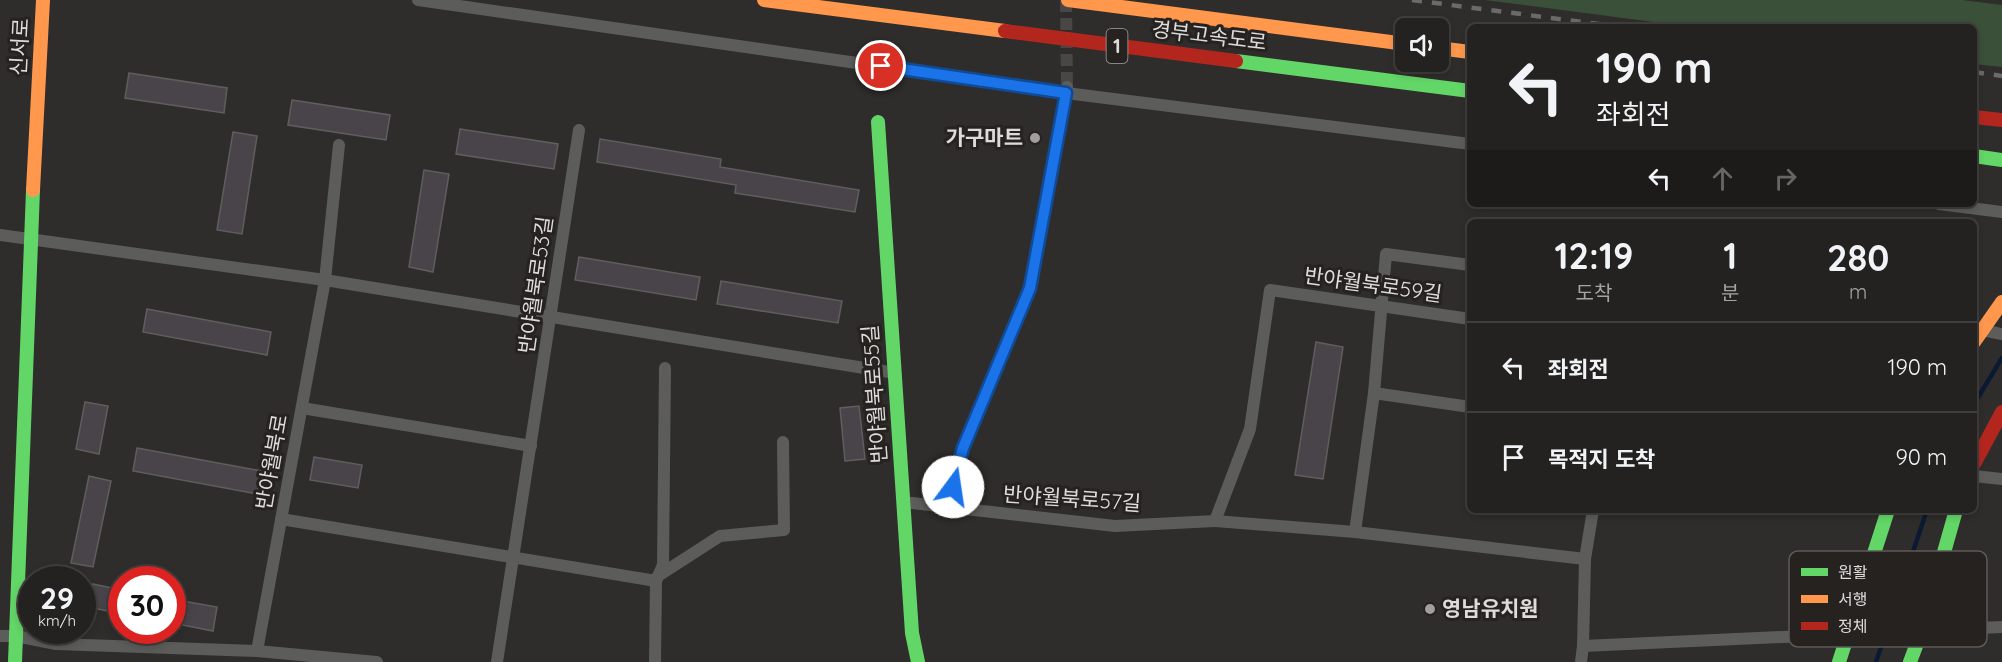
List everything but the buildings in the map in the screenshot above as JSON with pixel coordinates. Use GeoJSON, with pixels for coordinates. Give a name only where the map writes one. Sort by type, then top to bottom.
{"type":"FeatureCollection","features":[{"type":"Feature","properties":{"kind":"main road","name":"신서로"},"geometry":{"type":"LineString","coordinates":[[15,662],[31,239],[43,0]]}},
{"type":"Feature","properties":{"kind":"main road","name":"경부고속도로"},"geometry":{"type":"LineString","coordinates":[[764,0],[1467,91]]}},
{"type":"Feature","properties":{"kind":"main road","name":"경부고속도로"},"geometry":{"type":"LineString","coordinates":[[1068,0],[1395,43]]}},
{"type":"Feature","properties":{"kind":"main road"},"geometry":{"type":"LineString","coordinates":[[1449,49],[1467,52]]}},
{"type":"Feature","properties":{"kind":"main road"},"geometry":{"type":"LineString","coordinates":[[1977,117],[2002,120]]}},
{"type":"Feature","properties":{"kind":"main road","name":"반야월북로55길"},"geometry":{"type":"LineString","coordinates":[[878,122],[912,633],[918,662]]}},
{"type":"Feature","properties":{"kind":"main road"},"geometry":{"type":"LineString","coordinates":[[1977,156],[2002,160]]}},
{"type":"Feature","properties":{"kind":"main road"},"geometry":{"type":"LineString","coordinates":[[1978,330],[2002,302]]}},
{"type":"Feature","properties":{"kind":"main road"},"geometry":{"type":"LineString","coordinates":[[1977,458],[2002,412]]}},
{"type":"Feature","properties":{"kind":"main road"},"geometry":{"type":"LineString","coordinates":[[1875,551],[1887,513]]}},
{"type":"Feature","properties":{"kind":"main road"},"geometry":{"type":"LineString","coordinates":[[1944,551],[1955,513]]}},
{"type":"Feature","properties":{"kind":"main road"},"geometry":{"type":"LineString","coordinates":[[1839,662],[1844,647]]}},
{"type":"Feature","properties":{"kind":"main road"},"geometry":{"type":"LineString","coordinates":[[1910,662],[1916,647]]}},
{"type":"Feature","properties":{"kind":"street"},"geometry":{"type":"LineString","coordinates":[[418,0],[1467,144]]}},
{"type":"Feature","properties":{"kind":"street"},"geometry":{"type":"LineString","coordinates":[[949,507],[963,448],[1030,288],[1067,90]]}},
{"type":"Feature","properties":{"kind":"street","name":"반야월북로53길"},"geometry":{"type":"LineString","coordinates":[[497,662],[552,317],[579,130]]}},
{"type":"Feature","properties":{"kind":"street","name":"반야월북로"},"geometry":{"type":"LineString","coordinates":[[257,651],[325,280],[339,145]]}},
{"type":"Feature","properties":{"kind":"street"},"geometry":{"type":"LineString","coordinates":[[1963,207],[2002,212]]}},
{"type":"Feature","properties":{"kind":"street"},"geometry":{"type":"LineString","coordinates":[[0,235],[325,280],[895,373]]}},
{"type":"Feature","properties":{"kind":"street"},"geometry":{"type":"LineString","coordinates":[[1355,532],[1374,393],[1386,254],[1467,265]]}},
{"type":"Feature","properties":{"kind":"street","name":"반야월북로59길"},"geometry":{"type":"LineString","coordinates":[[1215,521],[1250,429],[1270,290],[1467,319]]}},
{"type":"Feature","properties":{"kind":"street"},"geometry":{"type":"LineString","coordinates":[[1978,330],[2002,334]]}},
{"type":"Feature","properties":{"kind":"street"},"geometry":{"type":"LineString","coordinates":[[656,662],[657,579],[663,566],[665,368]]}},
{"type":"Feature","properties":{"kind":"street"},"geometry":{"type":"LineString","coordinates":[[1374,393],[1467,406]]}},
{"type":"Feature","properties":{"kind":"street"},"geometry":{"type":"LineString","coordinates":[[302,408],[531,446]]}},
{"type":"Feature","properties":{"kind":"street"},"geometry":{"type":"LineString","coordinates":[[281,519],[657,579],[720,536],[784,530],[783,442]]}},
{"type":"Feature","properties":{"kind":"street"},"geometry":{"type":"LineString","coordinates":[[1977,476],[2002,479]]}},
{"type":"Feature","properties":{"kind":"street","name":"반야월북로57길"},"geometry":{"type":"LineString","coordinates":[[903,502],[1115,526],[1215,521],[1355,532],[1585,559]]}},
{"type":"Feature","properties":{"kind":"street"},"geometry":{"type":"LineString","coordinates":[[1581,662],[1585,559],[1593,513]]}},
{"type":"Feature","properties":{"kind":"street"},"geometry":{"type":"LineString","coordinates":[[1987,628],[2002,627]]}},
{"type":"Feature","properties":{"kind":"street"},"geometry":{"type":"LineString","coordinates":[[0,636],[16,636],[56,644],[257,651],[376,662]]}},
{"type":"Feature","properties":{"kind":"street"},"geometry":{"type":"LineString","coordinates":[[1583,645],[1789,636]]}},
{"type":"Feature","properties":{"kind":"green space"},"geometry":{"type":"Polygon","coordinates":[[[1485,0],[1962,0],[2002,5],[2002,67],[1977,64],[1977,24],[1669,24],[1485,0]]]}},
{"type":"Feature","properties":{"kind":"waterway"},"geometry":{"type":"LineString","coordinates":[[1977,399],[2002,358]]}},
{"type":"Feature","properties":{"kind":"waterway"},"geometry":{"type":"LineString","coordinates":[[1913,551],[1926,513]]}},
{"type":"Feature","properties":{"kind":"waterway"},"geometry":{"type":"LineString","coordinates":[[1876,662],[1881,647]]}},
{"type":"Feature","properties":{"kind":"tunnel"},"geometry":{"type":"LineString","coordinates":[[1066,0],[1067,87]]}},
{"type":"Feature","properties":{"kind":"railway"},"geometry":{"type":"LineString","coordinates":[[1412,0],[1598,24]]}},
{"type":"Feature","properties":{"kind":"railway"},"geometry":{"type":"LineString","coordinates":[[1977,72],[2002,76]]}},
{"type":"Feature","properties":{"kind":"traffic: fast"},"geometry":{"type":"LineString","coordinates":[[1236,61],[1467,91]]}},
{"type":"Feature","properties":{"kind":"traffic: fast"},"geometry":{"type":"LineString","coordinates":[[878,122],[912,633],[918,662]]}},
{"type":"Feature","properties":{"kind":"traffic: fast"},"geometry":{"type":"LineString","coordinates":[[1977,156],[2002,160]]}},
{"type":"Feature","properties":{"kind":"traffic: fast"},"geometry":{"type":"LineString","coordinates":[[15,662],[33,190]]}},
{"type":"Feature","properties":{"kind":"traffic: fast"},"geometry":{"type":"LineString","coordinates":[[1875,551],[1887,513]]}},
{"type":"Feature","properties":{"kind":"traffic: fast"},"geometry":{"type":"LineString","coordinates":[[1944,551],[1955,513]]}},
{"type":"Feature","properties":{"kind":"traffic: fast"},"geometry":{"type":"LineString","coordinates":[[1839,662],[1844,647]]}},
{"type":"Feature","properties":{"kind":"traffic: fast"},"geometry":{"type":"LineString","coordinates":[[1910,662],[1916,647]]}},
{"type":"Feature","properties":{"kind":"traffic: slow"},"geometry":{"type":"LineString","coordinates":[[33,190],[43,0]]}},
{"type":"Feature","properties":{"kind":"traffic: slow"},"geometry":{"type":"LineString","coordinates":[[764,0],[1005,31]]}},
{"type":"Feature","properties":{"kind":"traffic: slow"},"geometry":{"type":"LineString","coordinates":[[1068,0],[1395,43]]}},
{"type":"Feature","properties":{"kind":"traffic: slow"},"geometry":{"type":"LineString","coordinates":[[1449,49],[1467,52]]}},
{"type":"Feature","properties":{"kind":"traffic: slow"},"geometry":{"type":"LineString","coordinates":[[1977,338],[2002,302]]}},
{"type":"Feature","properties":{"kind":"traffic: jam"},"geometry":{"type":"LineString","coordinates":[[1005,31],[1236,61]]}},
{"type":"Feature","properties":{"kind":"traffic: jam"},"geometry":{"type":"LineString","coordinates":[[1977,117],[2002,120]]}},
{"type":"Feature","properties":{"kind":"traffic: jam"},"geometry":{"type":"LineString","coordinates":[[1977,458],[2002,412]]}},
{"type":"Feature","properties":{"kind":"place","name":"가구마트"},"geometry":{"type":"Point","coordinates":[1035,138]}},
{"type":"Feature","properties":{"kind":"place","name":"영남유치원"},"geometry":{"type":"Point","coordinates":[1430,609]}},
{"type":"Feature","properties":{"kind":"route"},"geometry":{"type":"LineString","coordinates":[[881,66],[1066,93],[1030,288],[963,448],[953,487]]}}]}
